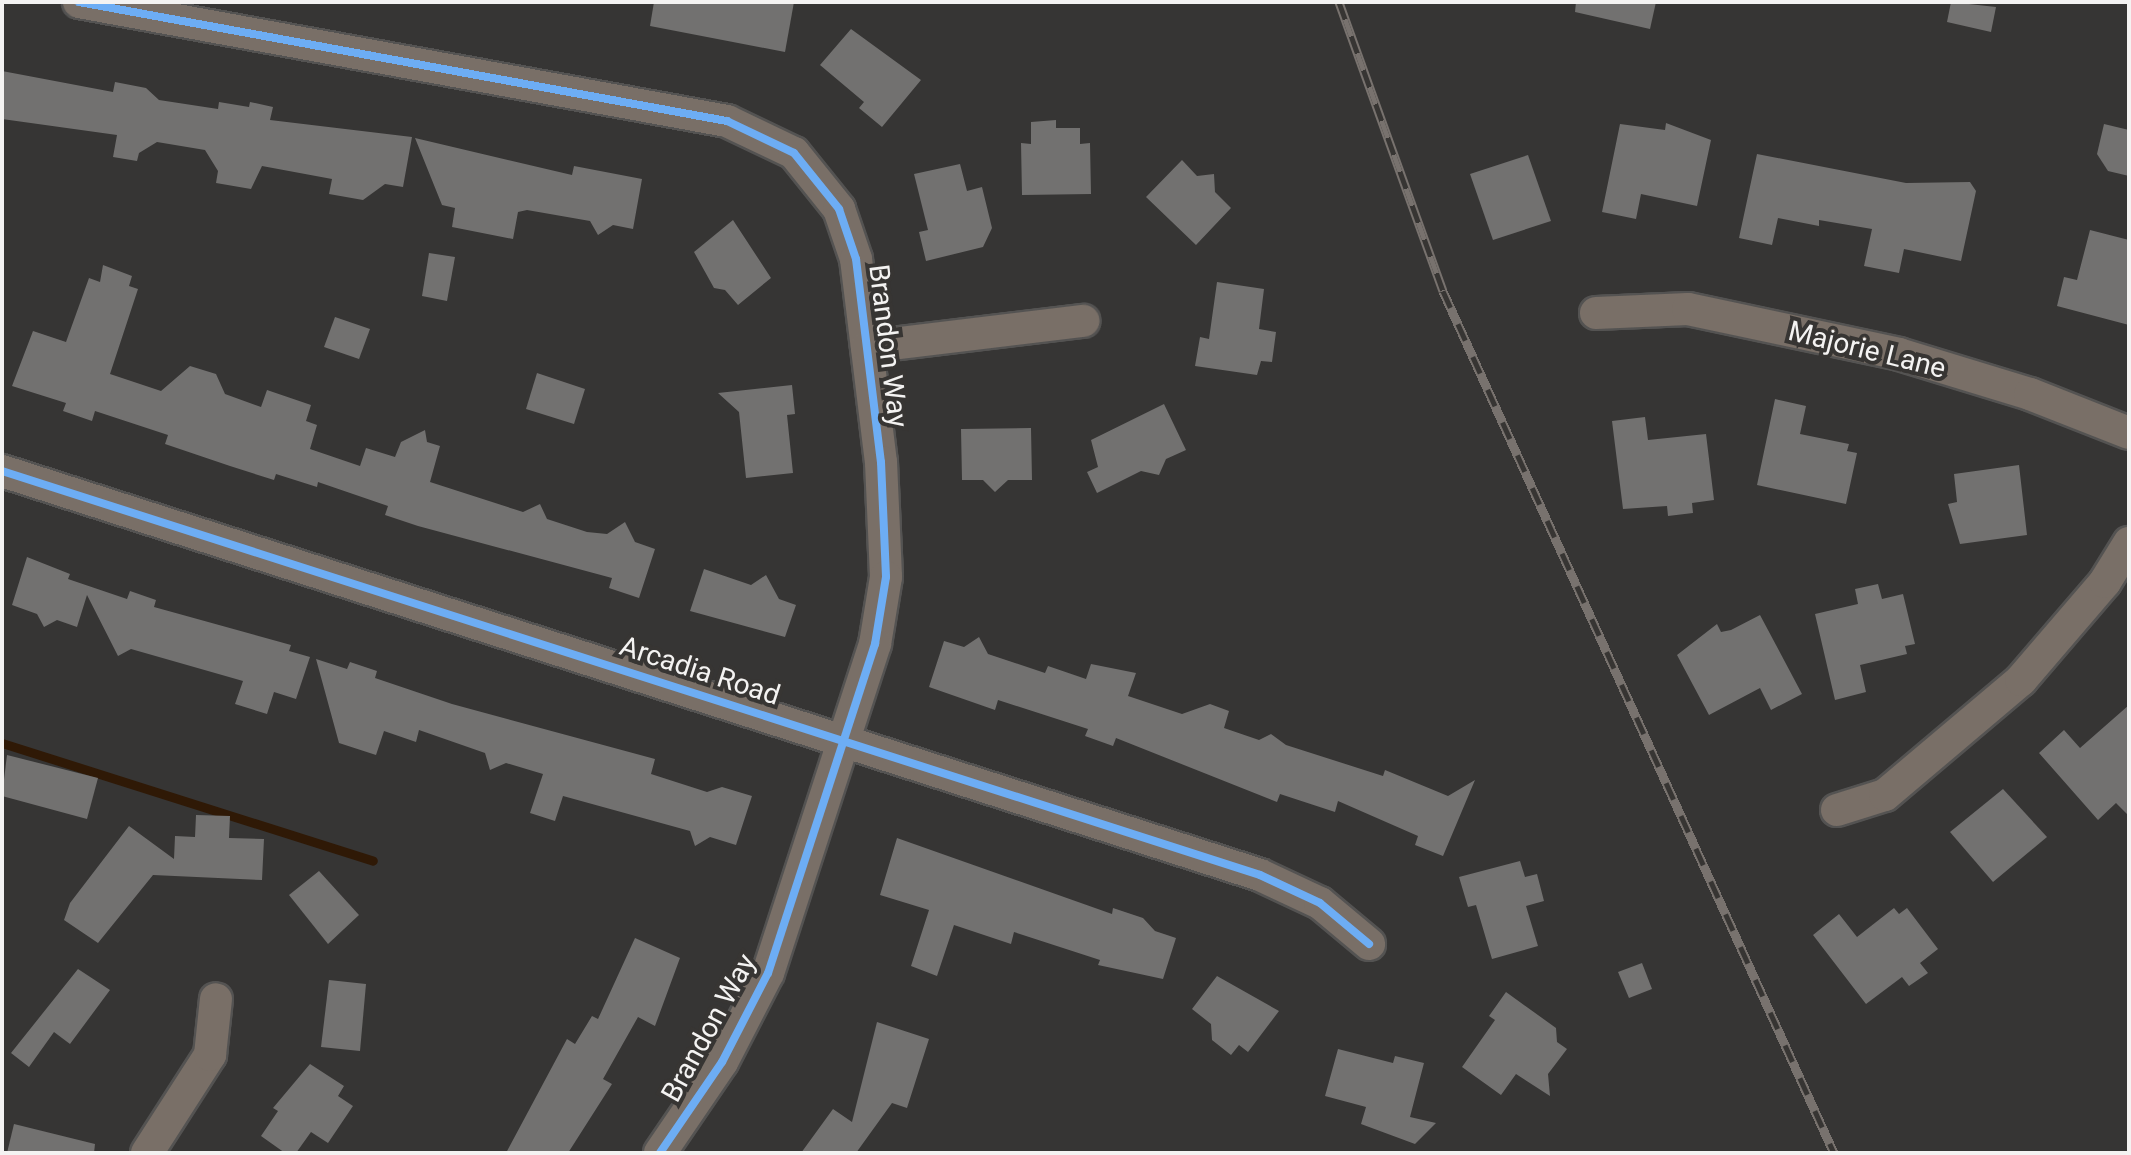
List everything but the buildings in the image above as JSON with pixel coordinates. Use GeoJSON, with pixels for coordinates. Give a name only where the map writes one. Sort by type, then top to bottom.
{"type":"FeatureCollection","features":[{"type":"Feature","properties":{"kind":"street","name":"Brandon Way"},"geometry":{"type":"LineString","coordinates":[[79,2],[761,132],[794,153],[839,209],[856,259],[867,347],[886,577],[875,644],[847,741],[768,973],[722,1062],[660,1153]]}},
{"type":"Feature","properties":{"kind":"street","name":"Majorie Lane"},"geometry":{"type":"LineString","coordinates":[[1596,313],[1688,309],[1899,354],[2030,394],[2129,433]]}},
{"type":"Feature","properties":{"kind":"street"},"geometry":{"type":"LineString","coordinates":[[867,347],[1083,321]]}},
{"type":"Feature","properties":{"kind":"street","name":"Arcadia Road"},"geometry":{"type":"LineString","coordinates":[[2,471],[1260,875],[1320,903],[1369,944]]}},
{"type":"Feature","properties":{"kind":"street"},"geometry":{"type":"LineString","coordinates":[[1837,810],[1885,795],[2021,680],[2105,582],[2129,543]]}},
{"type":"Feature","properties":{"kind":"street"},"geometry":{"type":"LineString","coordinates":[[147,1153],[210,1055],[216,999]]}},
{"type":"Feature","properties":{"kind":"waterway"},"geometry":{"type":"LineString","coordinates":[[2,743],[373,861]]}},
{"type":"Feature","properties":{"kind":"railway"},"geometry":{"type":"LineString","coordinates":[[1339,2],[1443,291],[1834,1153]]}},
{"type":"Feature","properties":{"kind":"cycle path"},"geometry":{"type":"LineString","coordinates":[[79,2],[727,121],[794,153],[839,209],[856,259],[881,462],[886,577],[875,644],[768,973],[722,1062],[660,1153]]}},
{"type":"Feature","properties":{"kind":"cycle path"},"geometry":{"type":"LineString","coordinates":[[2,471],[1260,875],[1320,903],[1369,944]]}}]}
